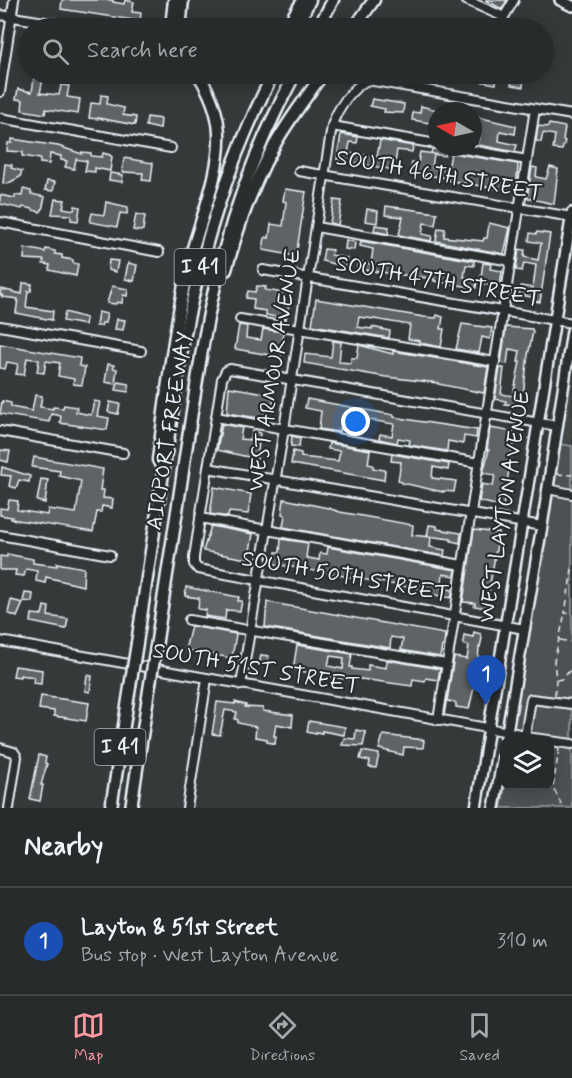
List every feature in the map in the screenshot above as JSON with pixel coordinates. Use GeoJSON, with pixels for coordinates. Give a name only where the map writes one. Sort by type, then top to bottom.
{"type":"FeatureCollection","features":[{"type":"Feature","properties":{"kind":"highway"},"geometry":{"type":"LineString","coordinates":[[172,18],[174,0]]}},
{"type":"Feature","properties":{"kind":"highway"},"geometry":{"type":"LineString","coordinates":[[181,18],[183,0]]}},
{"type":"Feature","properties":{"kind":"highway"},"geometry":{"type":"LineString","coordinates":[[292,18],[303,0]]}},
{"type":"Feature","properties":{"kind":"highway"},"geometry":{"type":"LineString","coordinates":[[301,18],[310,0]]}},
{"type":"Feature","properties":{"kind":"highway"},"geometry":{"type":"LineString","coordinates":[[323,18],[333,0]]}},
{"type":"Feature","properties":{"kind":"highway"},"geometry":{"type":"LineString","coordinates":[[361,18],[374,0]]}},
{"type":"Feature","properties":{"kind":"highway"},"geometry":{"type":"LineString","coordinates":[[164,471],[158,460],[178,318],[197,231],[218,158],[217,120],[204,84]]}},
{"type":"Feature","properties":{"kind":"highway","name":"AIRPORT FREEWAY"},"geometry":{"type":"LineString","coordinates":[[111,808],[183,343],[205,247],[232,166],[268,84]]}},
{"type":"Feature","properties":{"kind":"highway","name":"AIRPORT FREEWAY"},"geometry":{"type":"LineString","coordinates":[[131,808],[208,317],[224,251],[243,189],[269,125],[290,84]]}},
{"type":"Feature","properties":{"kind":"highway"},"geometry":{"type":"LineString","coordinates":[[208,317],[219,300],[238,229],[258,177],[285,128],[316,84]]}},
{"type":"Feature","properties":{"kind":"main road"},"geometry":{"type":"LineString","coordinates":[[560,0],[572,6]]}},
{"type":"Feature","properties":{"kind":"main road","name":"WEST LAYTON AVENUE"},"geometry":{"type":"LineString","coordinates":[[476,808],[572,216]]}},
{"type":"Feature","properties":{"kind":"main road","name":"WEST LAYTON AVENUE"},"geometry":{"type":"LineString","coordinates":[[494,808],[542,526],[572,331]]}},
{"type":"Feature","properties":{"kind":"street"},"geometry":{"type":"LineString","coordinates":[[0,92],[14,0]]}},
{"type":"Feature","properties":{"kind":"street"},"geometry":{"type":"LineString","coordinates":[[466,0],[504,17],[514,0]]}},
{"type":"Feature","properties":{"kind":"street"},"geometry":{"type":"LineString","coordinates":[[0,15],[18,18]]}},
{"type":"Feature","properties":{"kind":"street","name":"WEST ARMOUR AVENUE"},"geometry":{"type":"LineString","coordinates":[[241,685],[332,126],[335,118],[361,84]]}},
{"type":"Feature","properties":{"kind":"street","name":"WEST ARMOUR AVENUE"},"geometry":{"type":"LineString","coordinates":[[390,84],[535,109]]}},
{"type":"Feature","properties":{"kind":"street"},"geometry":{"type":"LineString","coordinates":[[438,720],[535,109],[572,115]]}},
{"type":"Feature","properties":{"kind":"street"},"geometry":{"type":"LineString","coordinates":[[0,118],[171,147]]}},
{"type":"Feature","properties":{"kind":"street"},"geometry":{"type":"LineString","coordinates":[[332,126],[428,142]]}},
{"type":"Feature","properties":{"kind":"street"},"geometry":{"type":"LineString","coordinates":[[482,152],[527,160]]}},
{"type":"Feature","properties":{"kind":"street","name":"SOUTH 46TH STREET"},"geometry":{"type":"LineString","coordinates":[[299,171],[572,216]]}},
{"type":"Feature","properties":{"kind":"street"},"geometry":{"type":"LineString","coordinates":[[0,222],[159,252]]}},
{"type":"Feature","properties":{"kind":"street"},"geometry":{"type":"LineString","coordinates":[[316,227],[511,261]]}},
{"type":"Feature","properties":{"kind":"street","name":"SOUTH 47TH STREET"},"geometry":{"type":"LineString","coordinates":[[263,270],[572,323]]}},
{"type":"Feature","properties":{"kind":"street"},"geometry":{"type":"LineString","coordinates":[[240,319],[495,362]]}},
{"type":"Feature","properties":{"kind":"street"},"geometry":{"type":"LineString","coordinates":[[0,326],[141,351]]}},
{"type":"Feature","properties":{"kind":"street"},"geometry":{"type":"LineString","coordinates":[[462,565],[200,518],[222,381],[226,371],[232,369],[291,378],[557,426]]}},
{"type":"Feature","properties":{"kind":"street"},"geometry":{"type":"LineString","coordinates":[[216,417],[478,463]]}},
{"type":"Feature","properties":{"kind":"street"},"geometry":{"type":"LineString","coordinates":[[0,431],[123,453]]}},
{"type":"Feature","properties":{"kind":"street"},"geometry":{"type":"LineString","coordinates":[[208,468],[542,526]]}},
{"type":"Feature","properties":{"kind":"street"},"geometry":{"type":"LineString","coordinates":[[548,489],[572,494]]}},
{"type":"Feature","properties":{"kind":"street","name":"SOUTH 50TH STREET"},"geometry":{"type":"LineString","coordinates":[[200,518],[194,557],[196,567],[202,570],[524,629]]}},
{"type":"Feature","properties":{"kind":"street"},"geometry":{"type":"LineString","coordinates":[[0,535],[110,555]]}},
{"type":"Feature","properties":{"kind":"street"},"geometry":{"type":"LineString","coordinates":[[189,620],[446,664]]}},
{"type":"Feature","properties":{"kind":"street","name":"SOUTH 51ST STREET"},"geometry":{"type":"LineString","coordinates":[[0,641],[526,735]]}},
{"type":"Feature","properties":{"kind":"street"},"geometry":{"type":"LineString","coordinates":[[189,808],[207,679]]}},
{"type":"Feature","properties":{"kind":"street"},"geometry":{"type":"LineString","coordinates":[[526,735],[531,699],[572,704]]}},
{"type":"Feature","properties":{"kind":"street","name":"SOUTH 51ST STREET"},"geometry":{"type":"LineString","coordinates":[[554,741],[572,744]]}},
{"type":"Feature","properties":{"kind":"street"},"geometry":{"type":"LineString","coordinates":[[0,748],[14,752],[17,764],[9,808]]}},
{"type":"Feature","properties":{"kind":"path"},"geometry":{"type":"LineString","coordinates":[[556,474],[572,476]]}},
{"type":"Feature","properties":{"kind":"path"},"geometry":{"type":"LineString","coordinates":[[553,702],[556,680],[554,661],[572,569]]}},
{"type":"Feature","properties":{"kind":"path"},"geometry":{"type":"LineString","coordinates":[[565,613],[572,614]]}},
{"type":"Feature","properties":{"kind":"path"},"geometry":{"type":"LineString","coordinates":[[559,640],[572,642]]}},
{"type":"Feature","properties":{"kind":"path"},"geometry":{"type":"LineString","coordinates":[[556,680],[562,679],[572,668]]}},
{"type":"Feature","properties":{"kind":"path"},"geometry":{"type":"LineString","coordinates":[[560,742],[553,787],[563,808]]}},
{"type":"Feature","properties":{"kind":"shaded area"},"geometry":{"type":"Polygon","coordinates":[[[572,354],[572,446],[559,444],[572,354]]]}},
{"type":"Feature","properties":{"kind":"shaded area"},"geometry":{"type":"Polygon","coordinates":[[[559,444],[572,446],[572,808],[501,808],[504,790],[554,790],[554,736],[513,736],[559,444]]]}},
{"type":"Feature","properties":{"kind":"building"},"geometry":{"type":"Polygon","coordinates":[[[62,0],[113,0],[113,2],[124,4],[125,0],[134,2],[132,12],[141,13],[140,18],[120,18],[61,9],[62,0]]]}},
{"type":"Feature","properties":{"kind":"building"},"geometry":{"type":"Polygon","coordinates":[[[485,0],[507,0],[502,9],[485,0]]]}},
{"type":"Feature","properties":{"kind":"building"},"geometry":{"type":"Polygon","coordinates":[[[33,84],[42,84],[40,93],[59,95],[61,85],[69,86],[67,97],[80,99],[78,114],[46,109],[45,114],[22,110],[23,100],[16,99],[18,89],[32,92],[33,84]]]}},
{"type":"Feature","properties":{"kind":"building"},"geometry":{"type":"Polygon","coordinates":[[[511,84],[523,84],[523,87],[511,84]]]}},
{"type":"Feature","properties":{"kind":"building"},"geometry":{"type":"Polygon","coordinates":[[[101,95],[108,96],[107,104],[124,108],[123,115],[136,117],[135,125],[89,118],[91,103],[100,104],[101,95]]]}},
{"type":"Feature","properties":{"kind":"building"},"geometry":{"type":"Polygon","coordinates":[[[372,99],[404,104],[403,113],[384,112],[385,109],[370,106],[372,99]]]}},
{"type":"Feature","properties":{"kind":"building"},"geometry":{"type":"Polygon","coordinates":[[[421,106],[428,108],[428,123],[412,120],[413,112],[420,113],[421,106]]]}},
{"type":"Feature","properties":{"kind":"building"},"geometry":{"type":"Polygon","coordinates":[[[147,117],[161,119],[160,129],[146,126],[147,117]]]}},
{"type":"Feature","properties":{"kind":"building"},"geometry":{"type":"Polygon","coordinates":[[[482,118],[516,126],[515,134],[500,131],[499,141],[517,145],[515,152],[482,146],[482,118]]]}},
{"type":"Feature","properties":{"kind":"building"},"geometry":{"type":"Polygon","coordinates":[[[549,124],[565,127],[563,140],[565,141],[562,150],[553,149],[555,135],[543,133],[541,142],[536,141],[538,126],[548,127],[549,124]]]}},
{"type":"Feature","properties":{"kind":"building"},"geometry":{"type":"Polygon","coordinates":[[[341,134],[358,137],[357,143],[350,142],[348,153],[377,157],[380,140],[413,146],[412,152],[397,150],[394,170],[337,160],[341,134]]]}},
{"type":"Feature","properties":{"kind":"building"},"geometry":{"type":"Polygon","coordinates":[[[12,139],[58,146],[82,154],[82,152],[91,153],[91,156],[102,157],[103,153],[110,155],[112,157],[110,171],[95,168],[95,172],[85,171],[87,161],[76,159],[74,169],[65,167],[67,161],[61,160],[61,156],[50,154],[49,164],[40,163],[40,159],[22,156],[23,152],[7,151],[8,143],[12,143],[12,139]]]}},
{"type":"Feature","properties":{"kind":"building"},"geometry":{"type":"Polygon","coordinates":[[[420,152],[434,156],[432,168],[448,170],[450,156],[469,156],[518,164],[516,192],[410,173],[412,162],[418,163],[420,152]]]}},
{"type":"Feature","properties":{"kind":"building"},"geometry":{"type":"Polygon","coordinates":[[[124,158],[153,163],[151,181],[142,180],[143,173],[122,172],[124,158]]]}},
{"type":"Feature","properties":{"kind":"building"},"geometry":{"type":"Polygon","coordinates":[[[5,164],[22,171],[20,177],[7,184],[3,183],[5,164]]]}},
{"type":"Feature","properties":{"kind":"building"},"geometry":{"type":"Polygon","coordinates":[[[532,167],[537,168],[536,177],[546,179],[550,167],[558,169],[554,204],[527,198],[532,167]]]}},
{"type":"Feature","properties":{"kind":"building"},"geometry":{"type":"Polygon","coordinates":[[[110,173],[123,175],[122,182],[109,180],[110,173]]]}},
{"type":"Feature","properties":{"kind":"building"},"geometry":{"type":"Polygon","coordinates":[[[47,181],[55,182],[53,191],[45,190],[47,181]]]}},
{"type":"Feature","properties":{"kind":"building"},"geometry":{"type":"Polygon","coordinates":[[[23,189],[31,191],[31,194],[45,197],[40,212],[0,204],[0,195],[15,198],[15,195],[22,196],[23,189]]]}},
{"type":"Feature","properties":{"kind":"building"},"geometry":{"type":"Polygon","coordinates":[[[285,189],[306,192],[296,256],[263,250],[265,237],[269,238],[271,224],[283,226],[285,189]]]}},
{"type":"Feature","properties":{"kind":"building"},"geometry":{"type":"Polygon","coordinates":[[[55,199],[65,200],[63,208],[74,210],[75,206],[80,207],[78,221],[71,220],[71,215],[52,214],[55,199]]]}},
{"type":"Feature","properties":{"kind":"building"},"geometry":{"type":"Polygon","coordinates":[[[334,200],[342,201],[338,225],[330,223],[334,200]]]}},
{"type":"Feature","properties":{"kind":"building"},"geometry":{"type":"Polygon","coordinates":[[[106,202],[128,207],[127,214],[120,213],[117,227],[90,222],[92,213],[104,215],[106,202]]]}},
{"type":"Feature","properties":{"kind":"building"},"geometry":{"type":"Polygon","coordinates":[[[386,206],[437,213],[435,225],[424,223],[422,234],[432,236],[431,241],[399,235],[403,217],[385,215],[386,206]]]}},
{"type":"Feature","properties":{"kind":"building"},"geometry":{"type":"Polygon","coordinates":[[[367,209],[378,211],[377,223],[365,221],[367,209]]]}},
{"type":"Feature","properties":{"kind":"building"},"geometry":{"type":"Polygon","coordinates":[[[136,214],[145,216],[143,230],[140,231],[133,230],[136,214]]]}},
{"type":"Feature","properties":{"kind":"building"},"geometry":{"type":"Polygon","coordinates":[[[489,223],[510,228],[504,254],[436,241],[438,228],[445,229],[444,237],[483,241],[487,238],[489,223]]]}},
{"type":"Feature","properties":{"kind":"building"},"geometry":{"type":"Polygon","coordinates":[[[375,225],[389,227],[388,234],[374,231],[375,225]]]}},
{"type":"Feature","properties":{"kind":"building"},"geometry":{"type":"Polygon","coordinates":[[[537,232],[550,234],[540,302],[534,301],[532,297],[519,295],[521,286],[533,288],[536,265],[524,263],[522,271],[516,270],[519,249],[525,250],[524,257],[538,260],[541,243],[529,241],[530,233],[536,234],[537,232]]]}},
{"type":"Feature","properties":{"kind":"building"},"geometry":{"type":"Polygon","coordinates":[[[346,240],[355,242],[354,250],[345,249],[346,240]]]}},
{"type":"Feature","properties":{"kind":"building"},"geometry":{"type":"Polygon","coordinates":[[[361,241],[474,261],[474,266],[466,265],[464,277],[477,279],[476,288],[434,281],[434,279],[357,269],[358,261],[371,264],[373,249],[360,246],[361,241]]]}},
{"type":"Feature","properties":{"kind":"building"},"geometry":{"type":"Polygon","coordinates":[[[25,248],[45,252],[46,249],[55,251],[55,254],[62,255],[62,258],[73,260],[73,263],[78,264],[76,276],[49,270],[50,265],[43,264],[44,260],[24,259],[25,248]]]}},
{"type":"Feature","properties":{"kind":"building"},"geometry":{"type":"Polygon","coordinates":[[[324,249],[332,250],[331,255],[347,258],[346,267],[322,261],[324,249]]]}},
{"type":"Feature","properties":{"kind":"building"},"geometry":{"type":"Polygon","coordinates":[[[109,260],[118,261],[116,272],[108,270],[109,260]]]}},
{"type":"Feature","properties":{"kind":"building"},"geometry":{"type":"Polygon","coordinates":[[[128,263],[137,265],[134,281],[125,279],[128,263]]]}},
{"type":"Feature","properties":{"kind":"building"},"geometry":{"type":"Polygon","coordinates":[[[483,263],[491,264],[490,269],[502,271],[500,286],[480,284],[483,263]]]}},
{"type":"Feature","properties":{"kind":"building"},"geometry":{"type":"Polygon","coordinates":[[[23,283],[32,284],[31,291],[28,291],[26,307],[53,311],[52,320],[16,313],[18,299],[0,295],[1,289],[22,294],[23,283]]]}},
{"type":"Feature","properties":{"kind":"building"},"geometry":{"type":"Polygon","coordinates":[[[112,286],[128,289],[127,296],[123,295],[122,303],[107,303],[112,286]]]}},
{"type":"Feature","properties":{"kind":"building"},"geometry":{"type":"Polygon","coordinates":[[[257,286],[266,287],[265,290],[291,294],[286,319],[266,315],[266,311],[253,309],[254,299],[246,298],[248,291],[255,292],[257,286]]]}},
{"type":"Feature","properties":{"kind":"building"},"geometry":{"type":"Polygon","coordinates":[[[316,299],[424,317],[436,318],[437,315],[443,317],[441,347],[408,339],[410,325],[359,317],[357,327],[372,329],[372,327],[390,331],[389,338],[312,325],[316,299]]]}},
{"type":"Feature","properties":{"kind":"building"},"geometry":{"type":"Polygon","coordinates":[[[65,312],[86,318],[85,325],[63,321],[65,312]]]}},
{"type":"Feature","properties":{"kind":"building"},"geometry":{"type":"Polygon","coordinates":[[[98,312],[107,314],[105,323],[101,326],[96,326],[98,312]]]}},
{"type":"Feature","properties":{"kind":"building"},"geometry":{"type":"Polygon","coordinates":[[[117,319],[125,320],[123,330],[115,329],[117,319]]]}},
{"type":"Feature","properties":{"kind":"building"},"geometry":{"type":"Polygon","coordinates":[[[462,324],[492,328],[490,339],[482,337],[479,353],[456,349],[462,324]]]}},
{"type":"Feature","properties":{"kind":"building"},"geometry":{"type":"Polygon","coordinates":[[[239,325],[247,326],[246,338],[261,340],[263,329],[283,332],[281,357],[235,349],[239,325]]]}},
{"type":"Feature","properties":{"kind":"building"},"geometry":{"type":"Polygon","coordinates":[[[506,327],[532,329],[533,332],[523,395],[521,395],[520,402],[516,402],[515,405],[505,404],[506,401],[495,399],[500,368],[504,368],[501,394],[513,396],[520,362],[518,362],[520,351],[509,349],[507,364],[501,363],[506,327]]]}},
{"type":"Feature","properties":{"kind":"building"},"geometry":{"type":"Polygon","coordinates":[[[333,341],[341,342],[339,362],[351,363],[351,358],[357,358],[359,345],[393,354],[393,351],[488,367],[484,393],[438,383],[304,363],[305,354],[331,357],[333,341]]]}},
{"type":"Feature","properties":{"kind":"building"},"geometry":{"type":"Polygon","coordinates":[[[0,344],[80,358],[79,366],[85,367],[82,385],[73,384],[74,379],[58,376],[60,363],[46,361],[44,373],[37,372],[39,360],[27,358],[24,375],[16,374],[18,364],[7,362],[5,369],[0,368],[0,344]]]}},
{"type":"Feature","properties":{"kind":"building"},"geometry":{"type":"Polygon","coordinates":[[[108,364],[114,365],[113,368],[117,369],[115,384],[105,382],[108,364]]]}},
{"type":"Feature","properties":{"kind":"building"},"geometry":{"type":"Polygon","coordinates":[[[118,382],[129,384],[128,392],[116,390],[118,382]]]}},
{"type":"Feature","properties":{"kind":"building"},"geometry":{"type":"Polygon","coordinates":[[[229,387],[271,394],[271,398],[274,399],[272,409],[266,408],[264,419],[227,413],[229,387]]]}},
{"type":"Feature","properties":{"kind":"building"},"geometry":{"type":"Polygon","coordinates":[[[35,395],[42,396],[40,407],[53,409],[53,407],[63,408],[64,405],[77,407],[76,412],[91,415],[94,401],[100,402],[97,416],[109,418],[107,430],[60,423],[61,416],[51,414],[49,422],[0,414],[2,401],[11,403],[11,407],[32,411],[35,395]]]}},
{"type":"Feature","properties":{"kind":"building"},"geometry":{"type":"Polygon","coordinates":[[[307,399],[394,415],[394,417],[477,430],[476,438],[464,436],[463,444],[448,441],[447,451],[409,445],[410,440],[398,438],[397,443],[379,439],[380,434],[392,436],[394,424],[364,419],[360,433],[339,429],[339,432],[319,429],[321,411],[305,408],[307,399]]]}},
{"type":"Feature","properties":{"kind":"building"},"geometry":{"type":"Polygon","coordinates":[[[110,402],[120,404],[118,414],[108,412],[110,402]]]}},
{"type":"Feature","properties":{"kind":"building"},"geometry":{"type":"Polygon","coordinates":[[[222,424],[242,428],[240,439],[251,440],[252,431],[260,433],[257,459],[217,450],[222,424]]]}},
{"type":"Feature","properties":{"kind":"building"},"geometry":{"type":"Polygon","coordinates":[[[490,428],[515,432],[503,507],[479,501],[482,484],[493,486],[495,475],[483,473],[489,450],[487,450],[490,428]]]}},
{"type":"Feature","properties":{"kind":"building"},"geometry":{"type":"Polygon","coordinates":[[[292,436],[300,438],[299,447],[291,446],[292,436]]]}},
{"type":"Feature","properties":{"kind":"building"},"geometry":{"type":"Polygon","coordinates":[[[329,443],[370,450],[368,464],[373,465],[373,468],[385,470],[384,480],[291,464],[293,451],[301,453],[301,457],[338,461],[340,451],[328,449],[329,443]]]}},
{"type":"Feature","properties":{"kind":"building"},"geometry":{"type":"Polygon","coordinates":[[[0,450],[10,451],[8,462],[0,460],[0,450]]]}},
{"type":"Feature","properties":{"kind":"building"},"geometry":{"type":"Polygon","coordinates":[[[392,454],[449,464],[448,470],[433,467],[432,478],[456,481],[454,492],[443,492],[398,481],[401,462],[391,461],[392,454]]]}},
{"type":"Feature","properties":{"kind":"building"},"geometry":{"type":"Polygon","coordinates":[[[34,457],[103,469],[100,490],[104,490],[103,498],[113,499],[112,508],[102,506],[101,512],[97,512],[93,532],[11,519],[12,517],[0,515],[0,508],[7,509],[9,500],[18,501],[17,510],[47,515],[48,509],[76,513],[81,481],[59,476],[60,471],[32,467],[34,457]]]}},
{"type":"Feature","properties":{"kind":"building"},"geometry":{"type":"Polygon","coordinates":[[[2,467],[30,476],[29,482],[19,480],[16,488],[9,486],[11,476],[1,475],[2,467]]]}},
{"type":"Feature","properties":{"kind":"building"},"geometry":{"type":"Polygon","coordinates":[[[41,479],[48,480],[45,503],[37,501],[41,479]]]}},
{"type":"Feature","properties":{"kind":"building"},"geometry":{"type":"Polygon","coordinates":[[[214,487],[251,494],[248,514],[229,512],[228,517],[210,514],[214,487]]]}},
{"type":"Feature","properties":{"kind":"building"},"geometry":{"type":"Polygon","coordinates":[[[284,499],[413,525],[412,535],[431,537],[430,547],[445,550],[444,556],[283,527],[284,499]]]}},
{"type":"Feature","properties":{"kind":"building"},"geometry":{"type":"Polygon","coordinates":[[[429,525],[437,526],[437,529],[461,533],[460,543],[451,541],[451,539],[427,536],[429,525]]]}},
{"type":"Feature","properties":{"kind":"building"},"geometry":{"type":"Polygon","coordinates":[[[211,526],[253,534],[249,557],[247,556],[247,559],[203,551],[211,526]]]}},
{"type":"Feature","properties":{"kind":"building"},"geometry":{"type":"Polygon","coordinates":[[[474,530],[499,533],[486,608],[474,606],[475,603],[463,602],[474,530]]]}},
{"type":"Feature","properties":{"kind":"building"},"geometry":{"type":"Polygon","coordinates":[[[281,539],[308,543],[306,557],[319,560],[320,553],[327,554],[328,547],[456,570],[455,576],[443,574],[441,588],[453,590],[451,598],[430,594],[431,591],[274,564],[276,552],[280,552],[281,539]]]}},
{"type":"Feature","properties":{"kind":"building"},"geometry":{"type":"Polygon","coordinates":[[[7,554],[33,559],[33,563],[57,566],[57,563],[84,568],[83,586],[46,577],[45,583],[36,581],[37,571],[26,569],[24,576],[15,575],[16,570],[0,570],[0,556],[7,557],[7,554]]]}},
{"type":"Feature","properties":{"kind":"building"},"geometry":{"type":"Polygon","coordinates":[[[186,587],[239,597],[238,601],[242,601],[240,611],[226,610],[225,619],[205,616],[206,610],[198,609],[199,598],[185,596],[186,587]]]}},
{"type":"Feature","properties":{"kind":"building"},"geometry":{"type":"Polygon","coordinates":[[[25,593],[33,594],[32,602],[23,601],[25,593]]]}},
{"type":"Feature","properties":{"kind":"building"},"geometry":{"type":"Polygon","coordinates":[[[11,600],[23,603],[17,617],[8,613],[11,600]]]}},
{"type":"Feature","properties":{"kind":"building"},"geometry":{"type":"Polygon","coordinates":[[[267,602],[445,634],[444,646],[442,646],[440,657],[401,650],[403,639],[391,637],[390,648],[265,627],[267,602]]]}},
{"type":"Feature","properties":{"kind":"building"},"geometry":{"type":"Polygon","coordinates":[[[44,606],[49,607],[48,616],[68,619],[66,629],[31,622],[32,614],[42,615],[44,606]]]}},
{"type":"Feature","properties":{"kind":"building"},"geometry":{"type":"Polygon","coordinates":[[[191,626],[236,634],[232,658],[185,650],[191,626]]]}},
{"type":"Feature","properties":{"kind":"building"},"geometry":{"type":"Polygon","coordinates":[[[474,632],[481,634],[482,638],[469,709],[456,707],[456,703],[447,701],[454,657],[467,659],[469,646],[463,644],[464,635],[473,637],[474,632]]]}},
{"type":"Feature","properties":{"kind":"building"},"geometry":{"type":"Polygon","coordinates":[[[297,645],[352,654],[350,667],[352,669],[368,671],[368,665],[386,668],[387,660],[440,669],[438,680],[413,679],[412,686],[361,679],[350,680],[293,670],[297,645]],[[330,656],[328,666],[343,669],[344,658],[330,656]]]}},
{"type":"Feature","properties":{"kind":"building"},"geometry":{"type":"Polygon","coordinates":[[[261,655],[269,656],[267,666],[259,665],[261,655]]]}},
{"type":"Feature","properties":{"kind":"building"},"geometry":{"type":"Polygon","coordinates":[[[15,666],[42,670],[41,684],[33,683],[34,677],[13,676],[15,666]]]}},
{"type":"Feature","properties":{"kind":"building"},"geometry":{"type":"Polygon","coordinates":[[[87,675],[92,676],[90,692],[85,691],[87,675]]]}},
{"type":"Feature","properties":{"kind":"building"},"geometry":{"type":"Polygon","coordinates":[[[41,696],[89,703],[86,721],[54,716],[54,711],[39,709],[41,696]]]}},
{"type":"Feature","properties":{"kind":"building"},"geometry":{"type":"Polygon","coordinates":[[[217,702],[235,704],[235,702],[246,705],[245,707],[263,708],[263,711],[293,715],[292,727],[276,724],[275,744],[267,742],[267,739],[255,737],[256,727],[238,723],[235,719],[237,712],[225,710],[220,735],[212,734],[217,702]]]}},
{"type":"Feature","properties":{"kind":"building"},"geometry":{"type":"Polygon","coordinates":[[[309,721],[345,727],[344,735],[322,731],[316,734],[307,732],[309,721]]]}},
{"type":"Feature","properties":{"kind":"building"},"geometry":{"type":"Polygon","coordinates":[[[356,730],[366,732],[363,746],[342,745],[344,738],[355,739],[356,730]]]}},
{"type":"Feature","properties":{"kind":"building"},"geometry":{"type":"Polygon","coordinates":[[[383,735],[424,740],[423,748],[404,747],[403,755],[379,749],[383,735]]]}},
{"type":"Feature","properties":{"kind":"building"},"geometry":{"type":"Polygon","coordinates":[[[362,751],[379,754],[376,768],[369,767],[370,761],[360,759],[362,751]]]}},
{"type":"Feature","properties":{"kind":"building"},"geometry":{"type":"Polygon","coordinates":[[[39,755],[46,757],[45,763],[47,764],[41,785],[43,785],[40,801],[30,799],[39,755]]]}},
{"type":"Feature","properties":{"kind":"place","name":"Layton & 51st Street"},"geometry":{"type":"Point","coordinates":[486,705]}}]}
